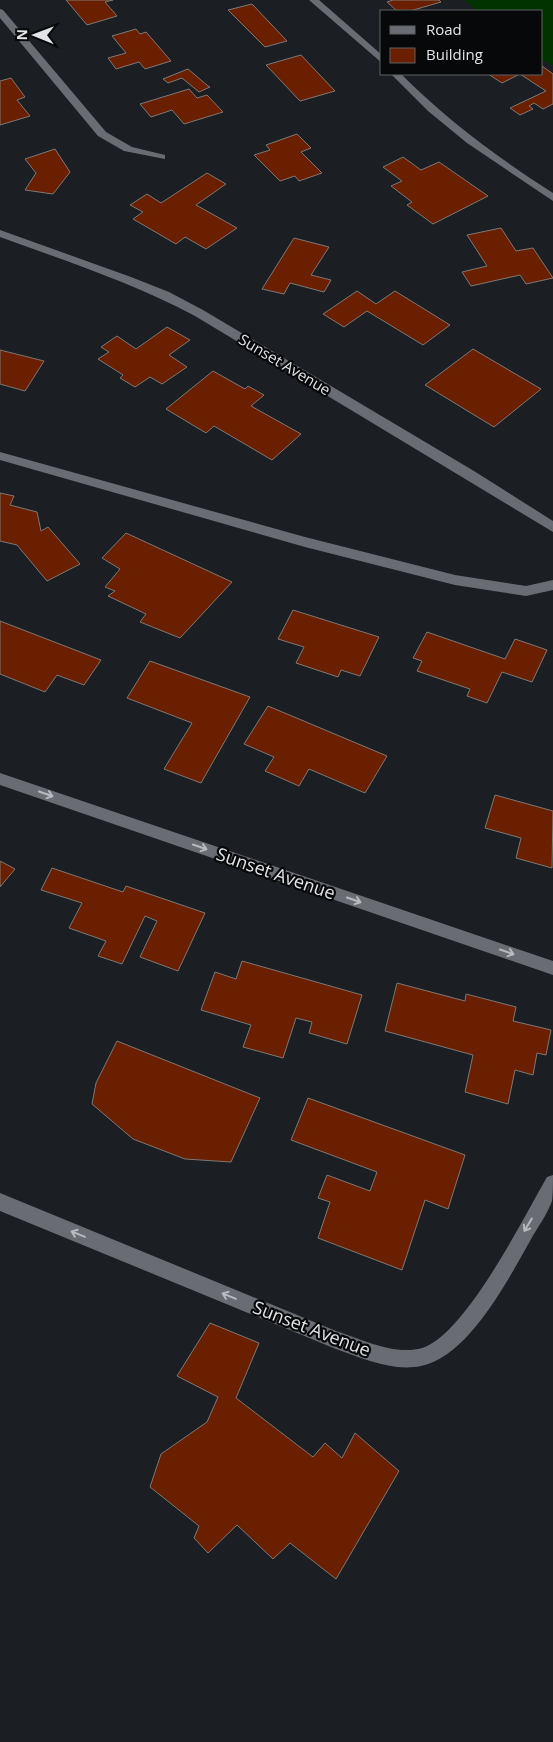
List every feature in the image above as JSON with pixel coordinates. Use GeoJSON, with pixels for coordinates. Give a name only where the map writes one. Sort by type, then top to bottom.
{"type":"FeatureCollection","features":[{"type":"Feature","properties":{"kind":"street"},"geometry":{"type":"LineString","coordinates":[[314,0],[380,58]]}},
{"type":"Feature","properties":{"kind":"street"},"geometry":{"type":"LineString","coordinates":[[0,12],[12,33],[102,134],[128,149],[161,157]]}},
{"type":"Feature","properties":{"kind":"street"},"geometry":{"type":"LineString","coordinates":[[397,75],[422,100],[495,161],[553,198]]}},
{"type":"Feature","properties":{"kind":"street","name":"Sunset Avenue"},"geometry":{"type":"LineString","coordinates":[[0,233],[126,279],[199,312],[470,474],[553,527]]}},
{"type":"Feature","properties":{"kind":"street"},"geometry":{"type":"LineString","coordinates":[[0,456],[306,542],[455,580],[526,591],[542,590],[553,585]]}},
{"type":"Feature","properties":{"kind":"street","name":"Sunset Avenue"},"geometry":{"type":"LineString","coordinates":[[0,779],[553,968]]}},
{"type":"Feature","properties":{"kind":"street","name":"Sunset Avenue"},"geometry":{"type":"LineString","coordinates":[[0,1202],[336,1340],[392,1358],[423,1357],[448,1343],[476,1313],[553,1183]]}},
{"type":"Feature","properties":{"kind":"green space"},"geometry":{"type":"Polygon","coordinates":[[[464,0],[553,0],[553,66],[543,61],[543,10],[477,10],[464,0]]]}},
{"type":"Feature","properties":{"kind":"building"},"geometry":{"type":"Polygon","coordinates":[[[66,0],[113,0],[105,2],[117,16],[87,25],[66,0]]]}},
{"type":"Feature","properties":{"kind":"building"},"geometry":{"type":"Polygon","coordinates":[[[393,0],[439,0],[441,2],[413,10],[396,10],[387,2],[393,0]]]}},
{"type":"Feature","properties":{"kind":"building"},"geometry":{"type":"Polygon","coordinates":[[[252,4],[287,41],[265,47],[228,10],[252,4]]]}},
{"type":"Feature","properties":{"kind":"building"},"geometry":{"type":"Polygon","coordinates":[[[136,29],[140,34],[146,32],[171,61],[145,69],[139,62],[116,69],[108,58],[126,53],[112,36],[136,29]]]}},
{"type":"Feature","properties":{"kind":"building"},"geometry":{"type":"Polygon","coordinates":[[[301,55],[335,91],[300,101],[266,65],[301,55]]]}},
{"type":"Feature","properties":{"kind":"building"},"geometry":{"type":"Polygon","coordinates":[[[543,67],[553,74],[553,104],[543,109],[534,103],[529,106],[533,109],[520,115],[510,108],[546,91],[522,75],[543,75],[543,67]]]}},
{"type":"Feature","properties":{"kind":"building"},"geometry":{"type":"Polygon","coordinates":[[[188,69],[210,87],[199,92],[182,78],[168,83],[163,79],[188,69]]]}},
{"type":"Feature","properties":{"kind":"building"},"geometry":{"type":"Polygon","coordinates":[[[490,75],[518,75],[502,83],[490,75]]]}},
{"type":"Feature","properties":{"kind":"building"},"geometry":{"type":"Polygon","coordinates":[[[11,78],[25,97],[17,100],[30,116],[0,125],[0,81],[11,78]]]}},
{"type":"Feature","properties":{"kind":"building"},"geometry":{"type":"Polygon","coordinates":[[[189,89],[197,98],[207,95],[223,112],[184,124],[172,110],[151,117],[140,104],[189,89]]]}},
{"type":"Feature","properties":{"kind":"building"},"geometry":{"type":"Polygon","coordinates":[[[297,134],[311,148],[301,152],[322,173],[299,181],[295,176],[280,181],[254,155],[270,150],[266,145],[297,134]]]}},
{"type":"Feature","properties":{"kind":"building"},"geometry":{"type":"Polygon","coordinates":[[[55,149],[70,172],[53,194],[25,190],[36,173],[25,159],[55,149]]]}},
{"type":"Feature","properties":{"kind":"building"},"geometry":{"type":"Polygon","coordinates":[[[403,157],[421,170],[439,162],[488,196],[433,224],[407,205],[412,202],[391,186],[402,181],[383,167],[403,157]]]}},
{"type":"Feature","properties":{"kind":"building"},"geometry":{"type":"Polygon","coordinates":[[[207,173],[226,184],[196,205],[237,228],[206,249],[185,237],[176,244],[133,219],[143,212],[130,205],[147,194],[161,203],[207,173]]]}},
{"type":"Feature","properties":{"kind":"building"},"geometry":{"type":"Polygon","coordinates":[[[501,228],[516,251],[533,248],[553,278],[526,284],[520,275],[471,286],[462,272],[487,266],[467,235],[501,228]]]}},
{"type":"Feature","properties":{"kind":"building"},"geometry":{"type":"Polygon","coordinates":[[[294,238],[329,247],[311,275],[331,280],[324,292],[290,283],[284,294],[262,289],[294,238]]]}},
{"type":"Feature","properties":{"kind":"building"},"geometry":{"type":"Polygon","coordinates":[[[357,291],[376,304],[395,291],[450,325],[423,345],[367,311],[344,327],[323,314],[357,291]]]}},
{"type":"Feature","properties":{"kind":"building"},"geometry":{"type":"Polygon","coordinates":[[[167,327],[190,340],[169,355],[187,367],[162,384],[150,377],[135,387],[120,378],[123,375],[98,359],[109,352],[101,347],[117,336],[136,349],[167,327]]]}},
{"type":"Feature","properties":{"kind":"building"},"geometry":{"type":"Polygon","coordinates":[[[473,349],[541,389],[494,427],[425,385],[473,349]]]}},
{"type":"Feature","properties":{"kind":"building"},"geometry":{"type":"Polygon","coordinates":[[[0,350],[44,361],[25,391],[0,384],[0,350]]]}},
{"type":"Feature","properties":{"kind":"building"},"geometry":{"type":"Polygon","coordinates":[[[213,371],[245,389],[248,386],[264,395],[251,406],[301,434],[272,460],[214,426],[206,433],[166,409],[213,371]]]}},
{"type":"Feature","properties":{"kind":"building"},"geometry":{"type":"Polygon","coordinates":[[[0,493],[14,496],[10,505],[37,512],[41,531],[48,527],[80,564],[47,581],[17,545],[0,541],[0,493]]]}},
{"type":"Feature","properties":{"kind":"building"},"geometry":{"type":"Polygon","coordinates":[[[126,533],[232,582],[180,638],[140,622],[146,614],[108,596],[115,591],[105,587],[120,569],[102,558],[126,533]]]}},
{"type":"Feature","properties":{"kind":"building"},"geometry":{"type":"Polygon","coordinates":[[[293,610],[379,637],[360,676],[341,670],[338,677],[296,663],[304,647],[278,639],[293,610]]]}},
{"type":"Feature","properties":{"kind":"building"},"geometry":{"type":"Polygon","coordinates":[[[0,621],[101,660],[84,685],[57,675],[45,692],[0,674],[0,621]]]}},
{"type":"Feature","properties":{"kind":"building"},"geometry":{"type":"Polygon","coordinates":[[[427,632],[505,659],[515,639],[547,650],[532,682],[502,672],[487,703],[467,696],[470,689],[417,671],[422,661],[413,658],[427,632]]]}},
{"type":"Feature","properties":{"kind":"building"},"geometry":{"type":"Polygon","coordinates":[[[150,661],[250,697],[201,783],[164,769],[192,723],[127,698],[150,661]]]}},
{"type":"Feature","properties":{"kind":"building"},"geometry":{"type":"Polygon","coordinates":[[[268,706],[387,756],[365,793],[309,769],[299,786],[265,771],[274,757],[244,744],[268,706]]]}},
{"type":"Feature","properties":{"kind":"building"},"geometry":{"type":"Polygon","coordinates":[[[495,795],[553,811],[552,868],[516,858],[521,838],[485,828],[495,795]]]}},
{"type":"Feature","properties":{"kind":"building"},"geometry":{"type":"Polygon","coordinates":[[[0,861],[15,869],[0,887],[0,861]]]}},
{"type":"Feature","properties":{"kind":"building"},"geometry":{"type":"Polygon","coordinates":[[[52,868],[123,892],[126,886],[205,913],[178,971],[140,957],[157,921],[145,916],[122,964],[98,956],[106,941],[69,928],[82,903],[41,890],[52,868]]]}},
{"type":"Feature","properties":{"kind":"building"},"geometry":{"type":"Polygon","coordinates":[[[242,961],[362,995],[347,1044],[309,1033],[312,1022],[296,1018],[283,1058],[243,1047],[251,1025],[201,1010],[215,972],[236,979],[242,961]]]}},
{"type":"Feature","properties":{"kind":"building"},"geometry":{"type":"Polygon","coordinates":[[[397,983],[465,1001],[466,994],[516,1007],[513,1021],[551,1030],[546,1055],[537,1053],[533,1075],[515,1070],[508,1104],[465,1092],[473,1055],[385,1031],[397,983]]]}},
{"type":"Feature","properties":{"kind":"building"},"geometry":{"type":"Polygon","coordinates":[[[117,1041],[260,1098],[231,1162],[185,1159],[133,1139],[92,1104],[96,1083],[117,1041]]]}},
{"type":"Feature","properties":{"kind":"building"},"geometry":{"type":"Polygon","coordinates":[[[308,1098],[465,1155],[448,1209],[425,1200],[402,1270],[318,1238],[330,1202],[318,1198],[327,1175],[370,1191],[377,1172],[291,1140],[308,1098]]]}},
{"type":"Feature","properties":{"kind":"building"},"geometry":{"type":"Polygon","coordinates":[[[210,1323],[259,1343],[236,1398],[313,1457],[325,1443],[342,1458],[355,1433],[399,1471],[336,1579],[290,1543],[273,1559],[237,1525],[208,1553],[194,1538],[199,1526],[150,1487],[161,1454],[207,1422],[218,1397],[177,1376],[210,1323]]]}}]}
